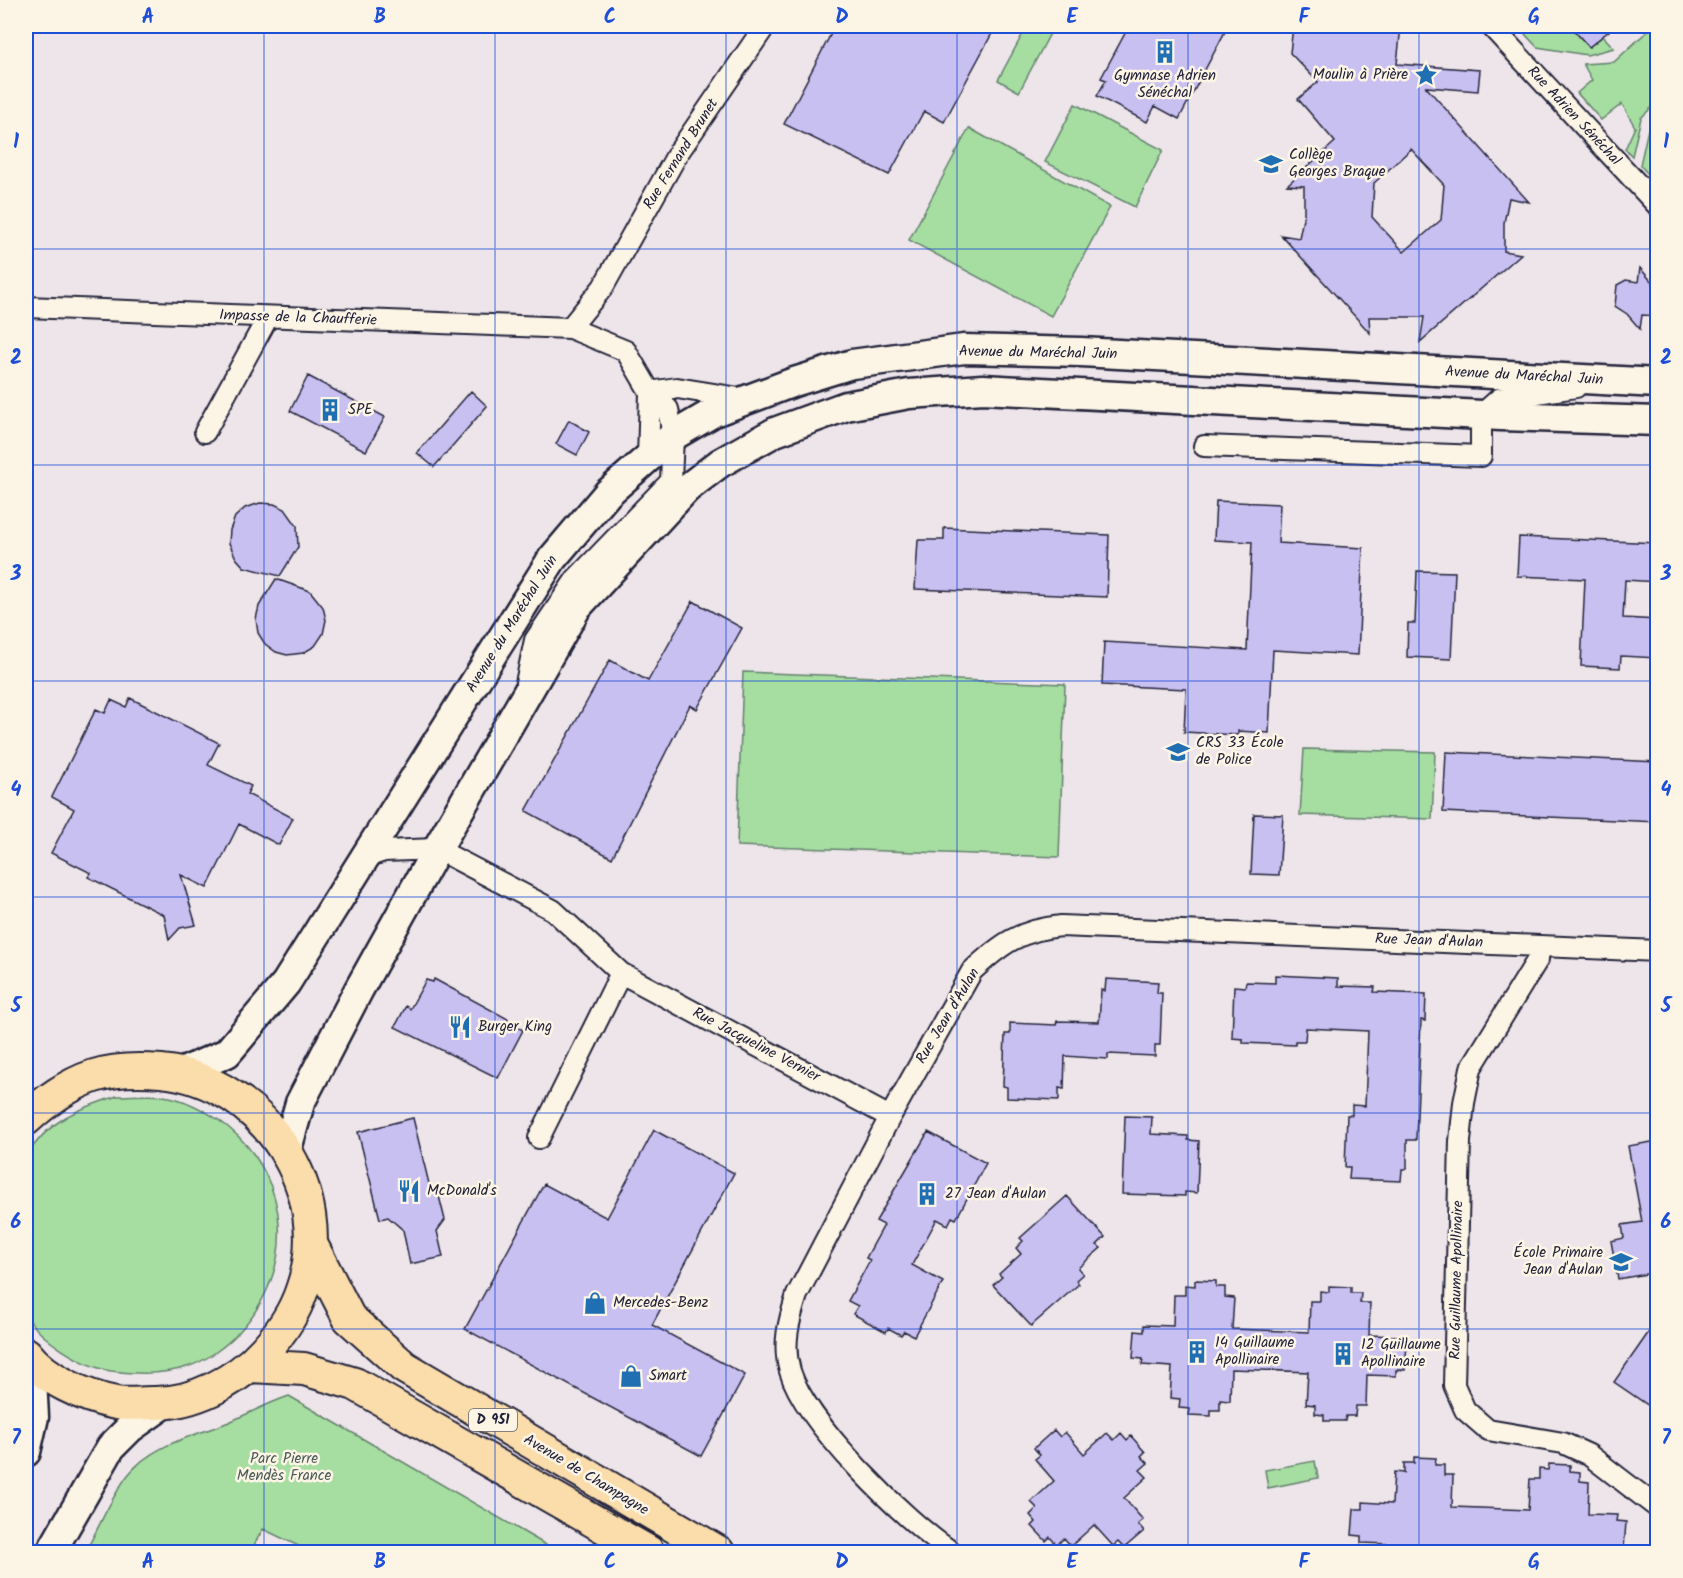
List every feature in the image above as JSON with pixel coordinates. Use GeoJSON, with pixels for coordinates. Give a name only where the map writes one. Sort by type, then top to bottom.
{"type":"FeatureCollection","features":[{"type":"Feature","properties":{"kind":"main road","name":"Avenue du Maréchal Juin"},"geometry":{"type":"LineString","coordinates":[[181,1073],[226,1053],[286,983],[552,559],[608,493],[673,436],[714,412],[852,364],[964,349],[1081,352],[1658,382]]}},
{"type":"Feature","properties":{"kind":"main road"},"geometry":{"type":"LineString","coordinates":[[287,1149],[300,1103],[437,849],[577,607],[686,489],[720,463],[775,432],[846,406],[909,394],[982,389],[1490,407],[1658,421]]}},
{"type":"Feature","properties":{"kind":"main road"},"geometry":{"type":"LineString","coordinates":[[26,1119],[40,1098],[94,1076],[137,1069],[181,1073],[223,1089],[259,1114],[287,1149],[306,1194],[311,1244],[303,1290],[282,1332],[251,1366],[210,1391],[164,1404],[116,1403],[71,1388],[28,1358]]}},
{"type":"Feature","properties":{"kind":"main road","name":"Avenue de Champagne"},"geometry":{"type":"LineString","coordinates":[[311,1244],[349,1318],[404,1367],[718,1552]]}},
{"type":"Feature","properties":{"kind":"main road"},"geometry":{"type":"LineString","coordinates":[[26,1452],[34,1417],[28,1358]]}},
{"type":"Feature","properties":{"kind":"main road","name":"D 951"},"geometry":{"type":"LineString","coordinates":[[251,1366],[304,1369],[354,1384],[648,1552]]}},
{"type":"Feature","properties":{"kind":"main road"},"geometry":{"type":"LineString","coordinates":[[51,1552],[111,1446],[130,1428],[164,1404]]}},
{"type":"Feature","properties":{"kind":"street","name":"Rue Fernand Brunet"},"geometry":{"type":"LineString","coordinates":[[570,328],[603,287],[678,153],[765,26]]}},
{"type":"Feature","properties":{"kind":"street","name":"Rue Adrien Sénéchal"},"geometry":{"type":"LineString","coordinates":[[1491,26],[1658,206]]}},
{"type":"Feature","properties":{"kind":"street","name":"Impasse de la Chaufferie"},"geometry":{"type":"LineString","coordinates":[[26,307],[570,328]]}},
{"type":"Feature","properties":{"kind":"street"},"geometry":{"type":"LineString","coordinates":[[205,432],[268,317]]}},
{"type":"Feature","properties":{"kind":"street"},"geometry":{"type":"LineString","coordinates":[[523,698],[535,640],[576,579],[671,481],[673,436],[668,409],[650,392],[626,351],[570,328]]}},
{"type":"Feature","properties":{"kind":"street"},"geometry":{"type":"LineString","coordinates":[[1204,446],[1481,456],[1490,407],[1617,381]]}},
{"type":"Feature","properties":{"kind":"street"},"geometry":{"type":"LineString","coordinates":[[650,392],[677,388],[746,399]]}},
{"type":"Feature","properties":{"kind":"street"},"geometry":{"type":"LineString","coordinates":[[648,458],[650,392]]}},
{"type":"Feature","properties":{"kind":"street","name":"Rue Jacqueline Vernier"},"geometry":{"type":"LineString","coordinates":[[366,856],[384,851],[437,849],[553,909],[621,973],[890,1117]]}},
{"type":"Feature","properties":{"kind":"street","name":"Rue Jean d'Aulan"},"geometry":{"type":"LineString","coordinates":[[952,1552],[919,1527],[851,1461],[800,1396],[789,1370],[786,1341],[788,1322],[797,1295],[890,1117],[972,971],[1006,941],[1037,928],[1103,928],[1658,951]]}},
{"type":"Feature","properties":{"kind":"street","name":"Rue Guillaume Apollinaire"},"geometry":{"type":"LineString","coordinates":[[1539,946],[1538,959],[1471,1068],[1464,1103],[1460,1152],[1454,1385],[1465,1410],[1488,1430],[1571,1447],[1589,1455],[1658,1508]]}},
{"type":"Feature","properties":{"kind":"street"},"geometry":{"type":"LineString","coordinates":[[539,1138],[621,973]]}},
{"type":"Feature","properties":{"kind":"green space"},"geometry":{"type":"Polygon","coordinates":[[[1027,26],[1054,26],[1019,92],[998,80],[1027,26]]]}},
{"type":"Feature","properties":{"kind":"green space"},"geometry":{"type":"Polygon","coordinates":[[[1536,26],[1570,26],[1589,47],[1603,36],[1614,48],[1587,55],[1537,47],[1525,34],[1536,26]]]}},
{"type":"Feature","properties":{"kind":"green space"},"geometry":{"type":"Polygon","coordinates":[[[1653,26],[1657,26],[1657,102],[1641,118],[1632,156],[1625,149],[1635,127],[1622,104],[1601,120],[1577,93],[1592,80],[1583,64],[1614,62],[1653,26]]]}},
{"type":"Feature","properties":{"kind":"green space"},"geometry":{"type":"Polygon","coordinates":[[[1075,104],[1163,150],[1135,207],[1045,162],[1075,104]]]}},
{"type":"Feature","properties":{"kind":"green space"},"geometry":{"type":"Polygon","coordinates":[[[1657,125],[1657,184],[1640,165],[1648,129],[1657,125]]]}},
{"type":"Feature","properties":{"kind":"green space"},"geometry":{"type":"Polygon","coordinates":[[[969,128],[1110,207],[1051,316],[909,240],[969,128]]]}},
{"type":"Feature","properties":{"kind":"green space"},"geometry":{"type":"Polygon","coordinates":[[[743,672],[1065,684],[1059,857],[737,846],[743,672]]]}},
{"type":"Feature","properties":{"kind":"green space"},"geometry":{"type":"Polygon","coordinates":[[[1304,749],[1435,752],[1432,819],[1300,815],[1304,749]]]}},
{"type":"Feature","properties":{"kind":"green space"},"geometry":{"type":"Polygon","coordinates":[[[117,1096],[163,1096],[189,1103],[213,1117],[228,1127],[249,1149],[265,1173],[275,1200],[279,1227],[278,1255],[270,1282],[258,1308],[239,1332],[222,1348],[201,1361],[177,1370],[140,1373],[111,1371],[88,1364],[51,1342],[26,1314],[26,1157],[54,1125],[77,1111],[117,1096]]]}},
{"type":"Feature","properties":{"kind":"green space","name":"Parc Pierre Mendès France"},"geometry":{"type":"Polygon","coordinates":[[[289,1396],[558,1552],[311,1552],[263,1529],[250,1552],[85,1552],[122,1484],[138,1464],[175,1442],[289,1396]]]}},
{"type":"Feature","properties":{"kind":"green space"},"geometry":{"type":"Polygon","coordinates":[[[1315,1461],[1318,1478],[1268,1488],[1265,1470],[1315,1461]]]}},
{"type":"Feature","properties":{"kind":"building"},"geometry":{"type":"Polygon","coordinates":[[[835,26],[996,26],[944,122],[924,111],[889,175],[784,124],[835,26]]]}},
{"type":"Feature","properties":{"kind":"building","name":"Gymnase Adrien Sénéchal"},"geometry":{"type":"Polygon","coordinates":[[[1129,26],[1228,26],[1179,119],[1155,106],[1147,122],[1097,96],[1106,80],[1101,78],[1129,26]]]}},
{"type":"Feature","properties":{"kind":"building"},"geometry":{"type":"Polygon","coordinates":[[[1293,26],[1401,26],[1397,64],[1480,70],[1478,91],[1426,87],[1529,202],[1509,198],[1504,223],[1504,251],[1521,254],[1420,342],[1424,317],[1369,317],[1370,333],[1281,235],[1299,238],[1304,214],[1304,186],[1287,185],[1335,142],[1298,99],[1318,82],[1290,53],[1293,26]],[[1411,149],[1374,183],[1372,217],[1404,252],[1441,220],[1444,185],[1411,149]]]}},
{"type":"Feature","properties":{"kind":"building"},"geometry":{"type":"Polygon","coordinates":[[[1570,26],[1615,26],[1589,47],[1570,26]]]}},
{"type":"Feature","properties":{"kind":"building"},"geometry":{"type":"Polygon","coordinates":[[[1640,268],[1653,283],[1658,284],[1658,316],[1642,315],[1640,329],[1627,314],[1615,306],[1617,285],[1626,280],[1638,282],[1640,268]]]}},
{"type":"Feature","properties":{"kind":"building","name":"SPE"},"geometry":{"type":"Polygon","coordinates":[[[308,376],[385,417],[366,451],[290,411],[308,376]]]}},
{"type":"Feature","properties":{"kind":"building"},"geometry":{"type":"Polygon","coordinates":[[[471,391],[487,406],[434,467],[417,453],[471,391]]]}},
{"type":"Feature","properties":{"kind":"building"},"geometry":{"type":"Polygon","coordinates":[[[569,420],[589,432],[577,455],[556,444],[569,420]]]}},
{"type":"Feature","properties":{"kind":"building"},"geometry":{"type":"Polygon","coordinates":[[[1216,501],[1280,504],[1278,543],[1363,548],[1358,655],[1273,650],[1269,733],[1238,731],[1238,735],[1184,732],[1186,689],[1102,685],[1104,642],[1247,650],[1252,542],[1214,540],[1216,501]]]}},
{"type":"Feature","properties":{"kind":"building"},"geometry":{"type":"Polygon","coordinates":[[[260,503],[274,504],[285,509],[297,526],[298,547],[280,576],[244,567],[236,558],[229,543],[230,530],[235,517],[245,508],[260,503]]]}},
{"type":"Feature","properties":{"kind":"building"},"geometry":{"type":"Polygon","coordinates":[[[944,528],[1109,535],[1107,597],[915,589],[918,540],[944,540],[944,528]]]}},
{"type":"Feature","properties":{"kind":"building"},"geometry":{"type":"Polygon","coordinates":[[[1519,537],[1658,543],[1658,582],[1625,580],[1623,618],[1658,620],[1658,658],[1621,656],[1620,668],[1581,666],[1585,579],[1517,576],[1519,537]]]}},
{"type":"Feature","properties":{"kind":"building"},"geometry":{"type":"Polygon","coordinates":[[[1417,571],[1455,572],[1451,659],[1407,657],[1408,623],[1415,623],[1417,571]]]}},
{"type":"Feature","properties":{"kind":"building"},"geometry":{"type":"Polygon","coordinates":[[[276,579],[310,591],[323,607],[326,620],[323,634],[315,646],[303,653],[287,655],[276,652],[265,644],[258,633],[256,619],[259,606],[276,579]]]}},
{"type":"Feature","properties":{"kind":"building"},"geometry":{"type":"Polygon","coordinates":[[[693,601],[742,628],[697,709],[690,705],[612,858],[526,811],[610,660],[648,681],[693,601]]]}},
{"type":"Feature","properties":{"kind":"building"},"geometry":{"type":"Polygon","coordinates":[[[130,698],[219,743],[208,765],[251,786],[247,794],[293,818],[279,845],[239,824],[207,888],[181,875],[196,925],[180,928],[169,940],[164,915],[88,877],[91,873],[51,853],[74,809],[52,797],[96,709],[105,713],[111,700],[126,707],[130,698]]]}},
{"type":"Feature","properties":{"kind":"building"},"geometry":{"type":"Polygon","coordinates":[[[1446,752],[1658,762],[1658,822],[1443,812],[1446,752]]]}},
{"type":"Feature","properties":{"kind":"building"},"geometry":{"type":"Polygon","coordinates":[[[1254,814],[1283,815],[1279,875],[1251,874],[1254,814]]]}},
{"type":"Feature","properties":{"kind":"building"},"geometry":{"type":"Polygon","coordinates":[[[1275,975],[1338,978],[1338,986],[1375,987],[1374,992],[1426,994],[1425,1021],[1421,1020],[1416,1140],[1407,1140],[1407,1169],[1402,1169],[1401,1181],[1349,1179],[1350,1167],[1345,1167],[1347,1115],[1352,1115],[1352,1105],[1365,1106],[1368,1031],[1306,1028],[1305,1041],[1295,1041],[1295,1045],[1243,1043],[1243,1039],[1232,1038],[1234,986],[1245,987],[1246,982],[1275,983],[1275,975]]]}},
{"type":"Feature","properties":{"kind":"building","name":"Burger King"},"geometry":{"type":"Polygon","coordinates":[[[434,979],[508,1019],[507,1022],[523,1030],[498,1078],[395,1027],[406,1006],[410,1009],[426,980],[433,982],[434,979]]]}},
{"type":"Feature","properties":{"kind":"building"},"geometry":{"type":"Polygon","coordinates":[[[1106,979],[1158,982],[1157,993],[1162,993],[1160,1045],[1155,1045],[1155,1056],[1108,1054],[1108,1059],[1065,1056],[1064,1089],[1059,1088],[1059,1100],[1007,1098],[1007,1087],[1003,1086],[1005,1034],[1010,1034],[1010,1023],[1056,1025],[1057,1021],[1099,1022],[1101,990],[1105,991],[1106,979]]]}},
{"type":"Feature","properties":{"kind":"building"},"geometry":{"type":"Polygon","coordinates":[[[1125,1116],[1152,1117],[1151,1134],[1188,1136],[1188,1140],[1199,1141],[1197,1193],[1185,1192],[1185,1196],[1122,1194],[1125,1116]]]}},
{"type":"Feature","properties":{"kind":"building","name":"McDonald's"},"geometry":{"type":"Polygon","coordinates":[[[413,1118],[430,1188],[438,1192],[445,1220],[437,1231],[443,1257],[410,1264],[403,1230],[388,1217],[380,1219],[358,1132],[413,1118]]]}},
{"type":"Feature","properties":{"kind":"building"},"geometry":{"type":"Polygon","coordinates":[[[654,1130],[734,1173],[652,1325],[745,1375],[701,1456],[465,1329],[544,1184],[607,1218],[654,1130]]]}},
{"type":"Feature","properties":{"kind":"building"},"geometry":{"type":"Polygon","coordinates":[[[928,1132],[986,1163],[956,1219],[952,1217],[948,1225],[937,1219],[912,1265],[943,1282],[914,1336],[904,1331],[901,1335],[888,1328],[886,1332],[853,1314],[858,1306],[848,1301],[870,1260],[866,1258],[884,1225],[876,1221],[928,1132]]]}},
{"type":"Feature","properties":{"kind":"building"},"geometry":{"type":"Polygon","coordinates":[[[1658,1141],[1658,1272],[1618,1279],[1611,1241],[1624,1238],[1622,1225],[1642,1222],[1628,1146],[1658,1141]]]}},
{"type":"Feature","properties":{"kind":"building"},"geometry":{"type":"Polygon","coordinates":[[[1067,1196],[1105,1237],[1097,1245],[1101,1248],[1078,1268],[1083,1274],[1076,1280],[1079,1284],[1031,1326],[993,1285],[1002,1277],[999,1274],[1021,1254],[1016,1248],[1023,1241],[1020,1238],[1067,1196]]]}},
{"type":"Feature","properties":{"kind":"building"},"geometry":{"type":"Polygon","coordinates":[[[1195,1280],[1216,1281],[1216,1287],[1225,1287],[1225,1297],[1234,1298],[1232,1329],[1309,1332],[1310,1301],[1320,1301],[1320,1291],[1329,1292],[1329,1286],[1351,1287],[1351,1293],[1361,1293],[1360,1303],[1370,1303],[1369,1335],[1398,1336],[1397,1343],[1407,1343],[1405,1370],[1396,1370],[1396,1376],[1367,1375],[1366,1406],[1356,1406],[1355,1416],[1346,1416],[1345,1421],[1324,1421],[1324,1415],[1315,1414],[1315,1405],[1306,1404],[1308,1372],[1260,1370],[1231,1369],[1230,1401],[1220,1400],[1220,1410],[1211,1410],[1211,1416],[1189,1415],[1190,1409],[1179,1408],[1180,1399],[1170,1398],[1172,1367],[1142,1365],[1143,1359],[1133,1358],[1135,1331],[1144,1332],[1144,1325],[1173,1326],[1174,1295],[1185,1295],[1185,1285],[1195,1286],[1195,1280]]]}},
{"type":"Feature","properties":{"kind":"building"},"geometry":{"type":"Polygon","coordinates":[[[1658,1319],[1658,1412],[1614,1382],[1658,1319]]]}},
{"type":"Feature","properties":{"kind":"building"},"geometry":{"type":"Polygon","coordinates":[[[1054,1430],[1060,1437],[1065,1432],[1084,1454],[1107,1433],[1114,1440],[1121,1433],[1127,1440],[1131,1436],[1145,1452],[1141,1456],[1148,1463],[1140,1470],[1147,1477],[1124,1498],[1143,1520],[1138,1524],[1144,1531],[1124,1548],[1118,1542],[1113,1546],[1094,1525],[1071,1546],[1064,1538],[1057,1545],[1050,1537],[1046,1541],[1032,1526],[1036,1522],[1030,1515],[1037,1508],[1031,1502],[1054,1481],[1035,1459],[1040,1455],[1034,1448],[1054,1430]]]}},
{"type":"Feature","properties":{"kind":"building"},"geometry":{"type":"Polygon","coordinates":[[[1414,1457],[1436,1458],[1435,1465],[1444,1465],[1444,1475],[1453,1475],[1452,1507],[1528,1510],[1530,1479],[1539,1479],[1539,1469],[1548,1470],[1549,1464],[1570,1465],[1570,1471],[1580,1472],[1580,1481],[1589,1482],[1588,1514],[1617,1515],[1616,1521],[1626,1522],[1624,1549],[1615,1548],[1615,1552],[1526,1552],[1450,1547],[1449,1552],[1390,1552],[1390,1544],[1361,1543],[1361,1536],[1352,1535],[1354,1509],[1363,1509],[1363,1502],[1392,1504],[1394,1472],[1404,1473],[1404,1463],[1414,1463],[1414,1457]]]}},
{"type":"Feature","properties":{"kind":"place","name":"Gymnase Adrien Sénéchal"},"geometry":{"type":"Point","coordinates":[1165,52]}},
{"type":"Feature","properties":{"kind":"place","name":"Moulin à Prière"},"geometry":{"type":"Point","coordinates":[1426,75]}},
{"type":"Feature","properties":{"kind":"place","name":"Collège Georges Braque"},"geometry":{"type":"Point","coordinates":[1271,164]}},
{"type":"Feature","properties":{"kind":"place","name":"SPE"},"geometry":{"type":"Point","coordinates":[330,410]}},
{"type":"Feature","properties":{"kind":"place","name":"CRS 33 École de Police"},"geometry":{"type":"Point","coordinates":[1178,752]}},
{"type":"Feature","properties":{"kind":"place","name":"Burger King"},"geometry":{"type":"Point","coordinates":[460,1027]}},
{"type":"Feature","properties":{"kind":"place","name":"McDonald's"},"geometry":{"type":"Point","coordinates":[409,1191]}},
{"type":"Feature","properties":{"kind":"place","name":"27 Jean d'Aulan"},"geometry":{"type":"Point","coordinates":[927,1194]}},
{"type":"Feature","properties":{"kind":"place","name":"École Primaire Jean d'Aulan"},"geometry":{"type":"Point","coordinates":[1621,1262]}},
{"type":"Feature","properties":{"kind":"place","name":"Mercedes-Benz"},"geometry":{"type":"Point","coordinates":[595,1303]}},
{"type":"Feature","properties":{"kind":"place","name":"14 Guillaume Apollinaire"},"geometry":{"type":"Point","coordinates":[1197,1352]}},
{"type":"Feature","properties":{"kind":"place","name":"12 Guillaume Apollinaire"},"geometry":{"type":"Point","coordinates":[1343,1354]}},
{"type":"Feature","properties":{"kind":"place","name":"Smart"},"geometry":{"type":"Point","coordinates":[631,1376]}}]}
